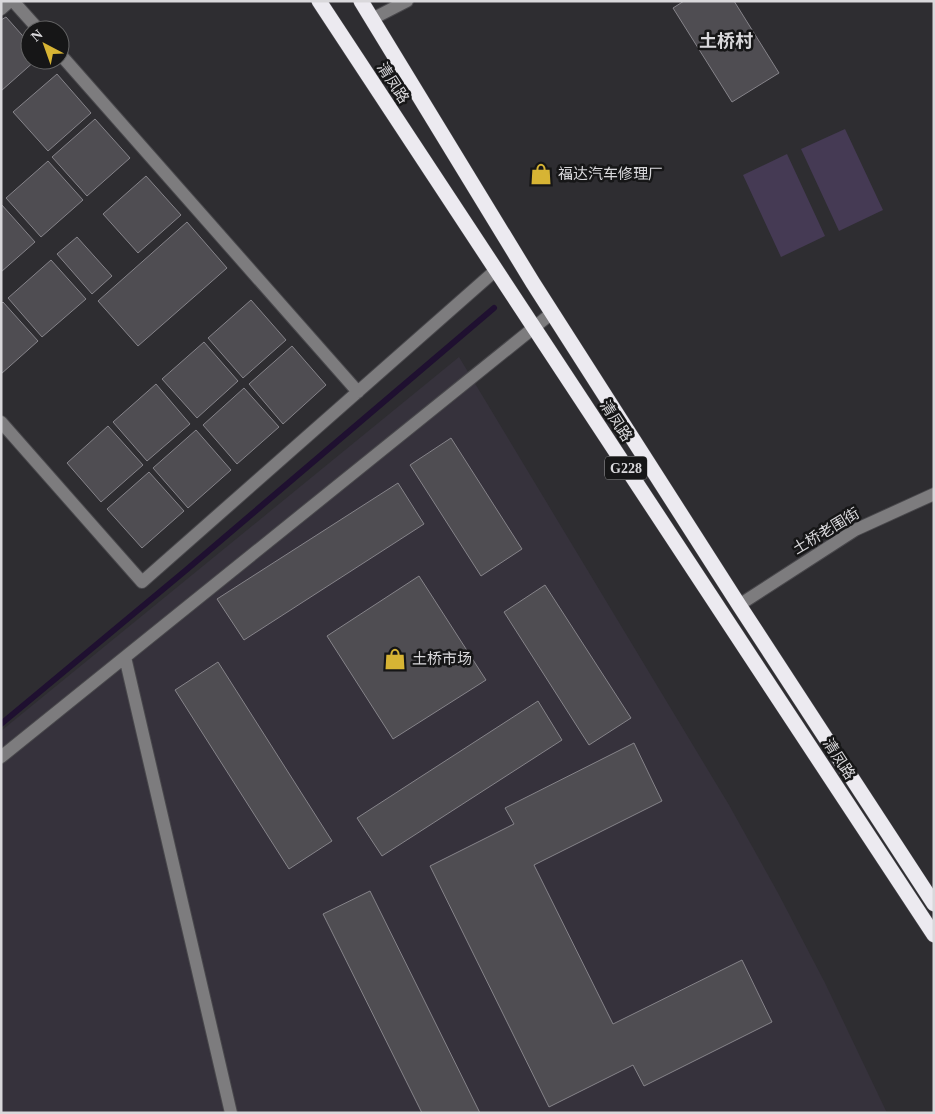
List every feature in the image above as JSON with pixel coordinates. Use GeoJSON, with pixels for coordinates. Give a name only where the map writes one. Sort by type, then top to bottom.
{"type":"FeatureCollection","features":[{"type":"Feature","properties":{"kind":"highway","name":"清凤路"},"geometry":{"type":"LineString","coordinates":[[318,1],[934,935]]}},
{"type":"Feature","properties":{"kind":"highway","name":"清凤路"},"geometry":{"type":"LineString","coordinates":[[361,1],[552,313],[934,904]]}},
{"type":"Feature","properties":{"kind":"street"},"geometry":{"type":"LineString","coordinates":[[1,9],[10,1]]}},
{"type":"Feature","properties":{"kind":"street"},"geometry":{"type":"LineString","coordinates":[[14,1],[30,20]]}},
{"type":"Feature","properties":{"kind":"street"},"geometry":{"type":"LineString","coordinates":[[372,19],[407,1]]}},
{"type":"Feature","properties":{"kind":"street"},"geometry":{"type":"LineString","coordinates":[[70,65],[358,392]]}},
{"type":"Feature","properties":{"kind":"street"},"geometry":{"type":"LineString","coordinates":[[1,422],[142,582],[496,270]]}},
{"type":"Feature","properties":{"kind":"street"},"geometry":{"type":"LineString","coordinates":[[1,757],[552,313]]}},
{"type":"Feature","properties":{"kind":"street","name":"土桥老围街"},"geometry":{"type":"LineString","coordinates":[[739,605],[855,530],[934,494]]}},
{"type":"Feature","properties":{"kind":"street"},"geometry":{"type":"LineString","coordinates":[[126,657],[231,1113]]}},
{"type":"Feature","properties":{"kind":"shaded area"},"geometry":{"type":"Polygon","coordinates":[[[845,129],[883,210],[839,231],[801,149],[845,129]]]}},
{"type":"Feature","properties":{"kind":"shaded area"},"geometry":{"type":"Polygon","coordinates":[[[787,154],[825,236],[781,257],[743,175],[787,154]]]}},
{"type":"Feature","properties":{"kind":"shaded area"},"geometry":{"type":"Polygon","coordinates":[[[459,357],[729,805],[825,983],[887,1113],[1,1113],[1,731],[459,357]]]}},
{"type":"Feature","properties":{"kind":"building"},"geometry":{"type":"Polygon","coordinates":[[[684,1],[734,1],[779,73],[732,102],[673,8],[684,1]]]}},
{"type":"Feature","properties":{"kind":"building"},"geometry":{"type":"Polygon","coordinates":[[[6,17],[20,33],[20,70],[25,70],[1,91],[1,20],[6,17]]]}},
{"type":"Feature","properties":{"kind":"building"},"geometry":{"type":"Polygon","coordinates":[[[57,74],[91,113],[48,151],[13,112],[57,74]]]}},
{"type":"Feature","properties":{"kind":"building"},"geometry":{"type":"Polygon","coordinates":[[[95,119],[130,158],[87,196],[52,157],[95,119]]]}},
{"type":"Feature","properties":{"kind":"building"},"geometry":{"type":"Polygon","coordinates":[[[48,161],[83,200],[41,237],[6,198],[48,161]]]}},
{"type":"Feature","properties":{"kind":"building"},"geometry":{"type":"Polygon","coordinates":[[[146,176],[181,215],[138,253],[103,214],[146,176]]]}},
{"type":"Feature","properties":{"kind":"building"},"geometry":{"type":"Polygon","coordinates":[[[1,204],[35,242],[1,272],[1,204]]]}},
{"type":"Feature","properties":{"kind":"building"},"geometry":{"type":"Polygon","coordinates":[[[187,222],[227,268],[138,346],[98,301],[187,222]]]}},
{"type":"Feature","properties":{"kind":"building"},"geometry":{"type":"Polygon","coordinates":[[[77,237],[112,276],[92,294],[57,254],[77,237]]]}},
{"type":"Feature","properties":{"kind":"building"},"geometry":{"type":"Polygon","coordinates":[[[51,260],[86,299],[42,337],[8,298],[51,260]]]}},
{"type":"Feature","properties":{"kind":"building"},"geometry":{"type":"Polygon","coordinates":[[[251,300],[286,340],[243,378],[208,338],[251,300]]]}},
{"type":"Feature","properties":{"kind":"building"},"geometry":{"type":"Polygon","coordinates":[[[3,302],[38,341],[1,374],[1,304],[3,302]]]}},
{"type":"Feature","properties":{"kind":"building"},"geometry":{"type":"Polygon","coordinates":[[[204,342],[238,381],[197,418],[162,379],[204,342]]]}},
{"type":"Feature","properties":{"kind":"building"},"geometry":{"type":"Polygon","coordinates":[[[292,346],[326,385],[283,424],[249,384],[292,346]]]}},
{"type":"Feature","properties":{"kind":"building"},"geometry":{"type":"Polygon","coordinates":[[[156,384],[190,424],[147,461],[113,422],[156,384]]]}},
{"type":"Feature","properties":{"kind":"building"},"geometry":{"type":"Polygon","coordinates":[[[244,388],[279,427],[237,464],[203,425],[244,388]]]}},
{"type":"Feature","properties":{"kind":"building"},"geometry":{"type":"Polygon","coordinates":[[[108,426],[143,465],[101,502],[67,463],[108,426]]]}},
{"type":"Feature","properties":{"kind":"building"},"geometry":{"type":"Polygon","coordinates":[[[196,430],[231,470],[188,508],[153,468],[196,430]]]}},
{"type":"Feature","properties":{"kind":"building"},"geometry":{"type":"Polygon","coordinates":[[[451,438],[522,549],[481,576],[410,465],[451,438]]]}},
{"type":"Feature","properties":{"kind":"building"},"geometry":{"type":"Polygon","coordinates":[[[149,472],[184,511],[142,548],[107,509],[149,472]]]}},
{"type":"Feature","properties":{"kind":"building"},"geometry":{"type":"Polygon","coordinates":[[[398,483],[424,524],[244,640],[217,599],[398,483]]]}},
{"type":"Feature","properties":{"kind":"building"},"geometry":{"type":"Polygon","coordinates":[[[419,576],[486,680],[393,739],[327,636],[419,576]]]}},
{"type":"Feature","properties":{"kind":"building"},"geometry":{"type":"Polygon","coordinates":[[[545,585],[631,718],[589,745],[504,612],[545,585]]]}},
{"type":"Feature","properties":{"kind":"building"},"geometry":{"type":"Polygon","coordinates":[[[218,662],[332,841],[289,869],[175,690],[218,662]]]}},
{"type":"Feature","properties":{"kind":"building"},"geometry":{"type":"Polygon","coordinates":[[[538,701],[562,740],[382,856],[357,818],[538,701]]]}},
{"type":"Feature","properties":{"kind":"building"},"geometry":{"type":"Polygon","coordinates":[[[634,743],[662,801],[534,865],[613,1024],[742,960],[772,1022],[644,1086],[633,1065],[549,1107],[430,866],[514,824],[505,808],[634,743]]]}},
{"type":"Feature","properties":{"kind":"building"},"geometry":{"type":"Polygon","coordinates":[[[370,891],[480,1113],[422,1113],[323,914],[370,891]]]}},
{"type":"Feature","properties":{"kind":"waterway"},"geometry":{"type":"LineString","coordinates":[[1,724],[185,571],[494,308]]}},
{"type":"Feature","properties":{"kind":"place","name":"福达汽车修理厂"},"geometry":{"type":"Point","coordinates":[541,174]}},
{"type":"Feature","properties":{"kind":"place","name":"土桥市场"},"geometry":{"type":"Point","coordinates":[395,659]}},
{"type":"Feature","properties":{"kind":"district","name":"土桥村"},"geometry":{"type":"Point","coordinates":[726,41]}}]}
